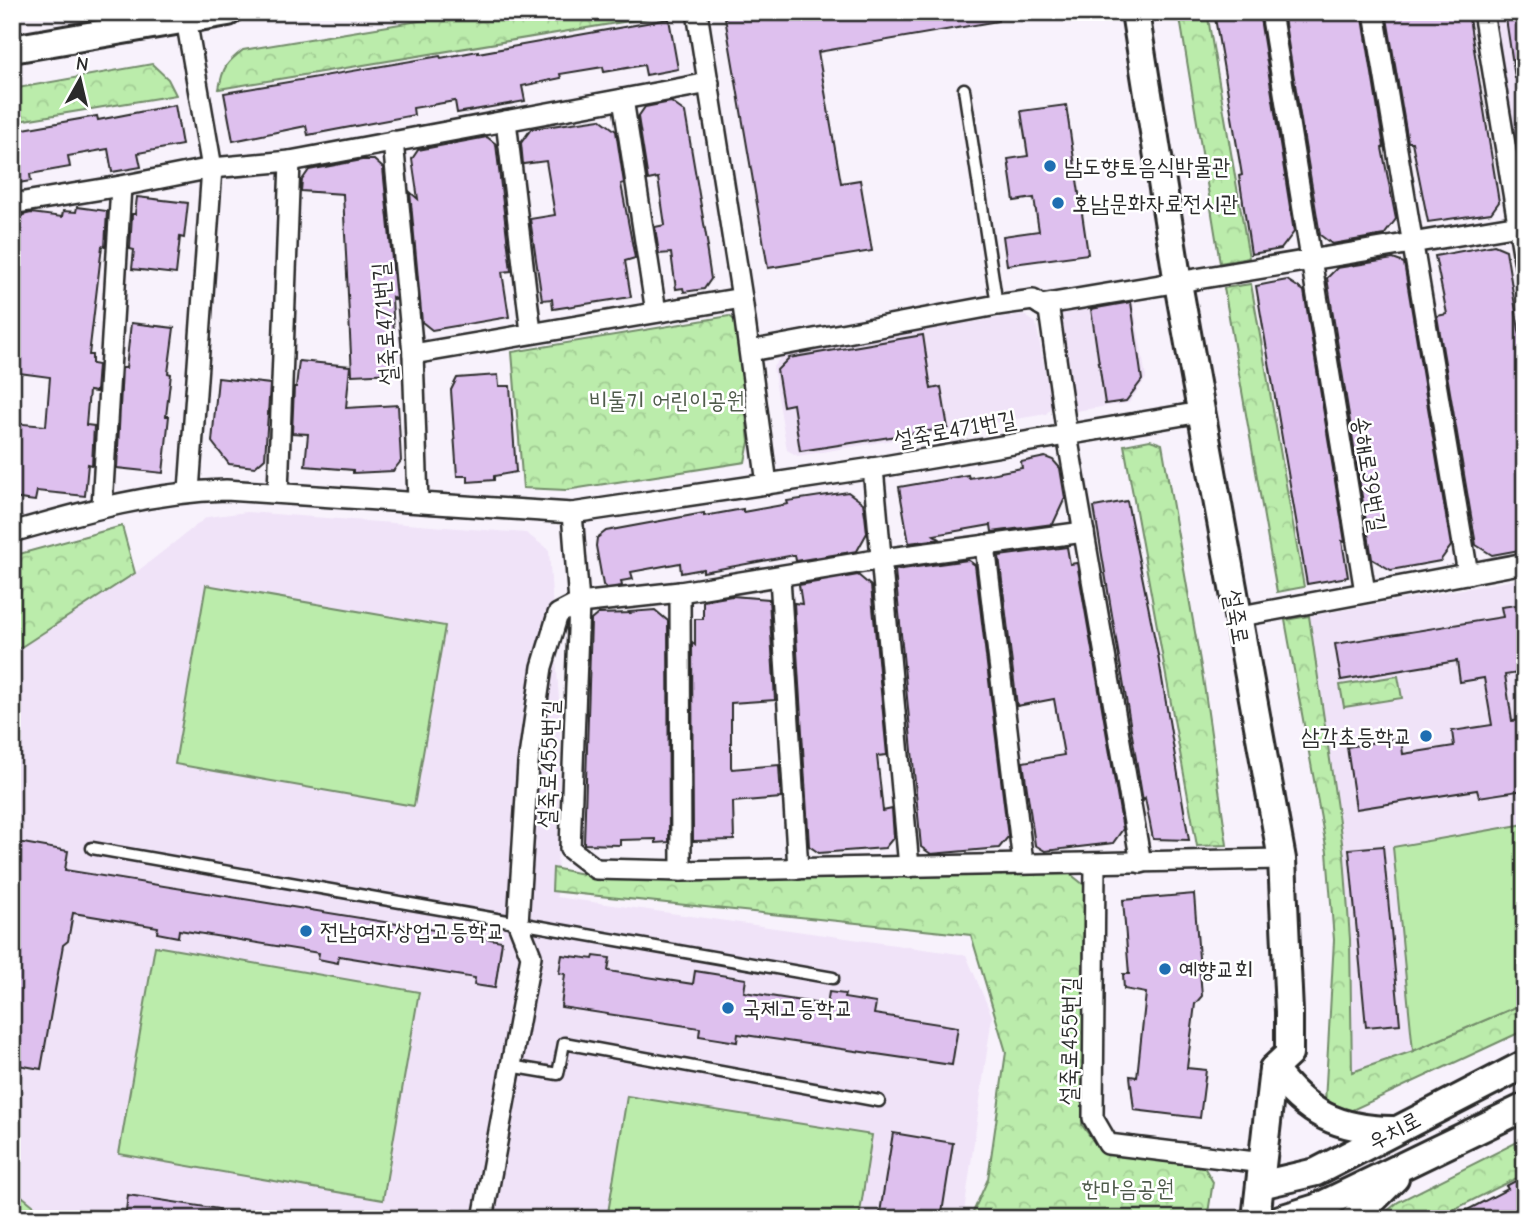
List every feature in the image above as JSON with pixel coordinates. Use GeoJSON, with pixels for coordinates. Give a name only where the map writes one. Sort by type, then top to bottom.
{"type":"FeatureCollection","features":[{"type":"Feature","properties":{"kind":"main road"},"geometry":{"type":"LineString","coordinates":[[12,49],[228,12]]}},
{"type":"Feature","properties":{"kind":"main road","name":"설죽로"},"geometry":{"type":"LineString","coordinates":[[1135,12],[1236,617],[1282,859],[1289,1054],[1273,1069],[1256,1219]]}},
{"type":"Feature","properties":{"kind":"main road","name":"우치로"},"geometry":{"type":"LineString","coordinates":[[1261,1174],[1316,1172],[1525,1064]]}},
{"type":"Feature","properties":{"kind":"main road"},"geometry":{"type":"LineString","coordinates":[[1273,1069],[1285,1084],[1334,1122],[1363,1130],[1394,1130]]}},
{"type":"Feature","properties":{"kind":"main road","name":"우치로"},"geometry":{"type":"LineString","coordinates":[[1280,1219],[1316,1208],[1525,1107]]}},
{"type":"Feature","properties":{"kind":"main road"},"geometry":{"type":"LineString","coordinates":[[1354,1219],[1377,1193],[1416,1159]]}},
{"type":"Feature","properties":{"kind":"street"},"geometry":{"type":"LineString","coordinates":[[697,12],[750,351],[767,484]]}},
{"type":"Feature","properties":{"kind":"street","name":"송해로39번길"},"geometry":{"type":"LineString","coordinates":[[1271,12],[1365,592]]}},
{"type":"Feature","properties":{"kind":"street"},"geometry":{"type":"LineString","coordinates":[[1374,12],[1468,574]]}},
{"type":"Feature","properties":{"kind":"street"},"geometry":{"type":"LineString","coordinates":[[1483,12],[1521,225],[1525,265]]}},
{"type":"Feature","properties":{"kind":"street"},"geometry":{"type":"LineString","coordinates":[[187,19],[212,168],[189,491]]}},
{"type":"Feature","properties":{"kind":"street"},"geometry":{"type":"LineString","coordinates":[[12,204],[212,168],[290,161],[709,83]]}},
{"type":"Feature","properties":{"kind":"street"},"geometry":{"type":"LineString","coordinates":[[624,99],[656,312]]}},
{"type":"Feature","properties":{"kind":"street"},"geometry":{"type":"LineString","coordinates":[[506,121],[531,332]]}},
{"type":"Feature","properties":{"kind":"street","name":"설죽로471번길"},"geometry":{"type":"LineString","coordinates":[[393,141],[413,354],[418,502]]}},
{"type":"Feature","properties":{"kind":"street"},"geometry":{"type":"LineString","coordinates":[[278,494],[290,161]]}},
{"type":"Feature","properties":{"kind":"street"},"geometry":{"type":"LineString","coordinates":[[102,506],[121,186]]}},
{"type":"Feature","properties":{"kind":"street"},"geometry":{"type":"LineString","coordinates":[[1041,305],[1521,225]]}},
{"type":"Feature","properties":{"kind":"street"},"geometry":{"type":"LineString","coordinates":[[413,354],[742,298]]}},
{"type":"Feature","properties":{"kind":"street"},"geometry":{"type":"LineString","coordinates":[[750,351],[1033,300],[1049,310],[1067,435],[1141,863]]}},
{"type":"Feature","properties":{"kind":"street","name":"설죽로471번길"},"geometry":{"type":"LineString","coordinates":[[12,532],[102,506],[189,491],[226,490],[572,513],[873,468],[1201,412]]}},
{"type":"Feature","properties":{"kind":"street"},"geometry":{"type":"LineString","coordinates":[[873,468],[909,867]]}},
{"type":"Feature","properties":{"kind":"street"},"geometry":{"type":"LineString","coordinates":[[572,513],[579,603]]}},
{"type":"Feature","properties":{"kind":"street"},"geometry":{"type":"LineString","coordinates":[[482,1219],[531,956],[518,923],[528,764],[542,667],[558,614],[579,603],[680,592],[882,559],[1084,532]]}},
{"type":"Feature","properties":{"kind":"street"},"geometry":{"type":"LineString","coordinates":[[985,545],[1023,863]]}},
{"type":"Feature","properties":{"kind":"street"},"geometry":{"type":"LineString","coordinates":[[1236,617],[1525,564]]}},
{"type":"Feature","properties":{"kind":"street"},"geometry":{"type":"LineString","coordinates":[[780,577],[797,869]]}},
{"type":"Feature","properties":{"kind":"street"},"geometry":{"type":"LineString","coordinates":[[680,592],[681,871]]}},
{"type":"Feature","properties":{"kind":"street","name":"설죽로455번길"},"geometry":{"type":"LineString","coordinates":[[579,603],[570,849],[596,870],[681,871],[1282,859]]}},
{"type":"Feature","properties":{"kind":"street","name":"설죽로455번길"},"geometry":{"type":"LineString","coordinates":[[1095,863],[1093,1118],[1108,1144],[1261,1174]]}},
{"type":"Feature","properties":{"kind":"lane"},"geometry":{"type":"LineString","coordinates":[[964,89],[997,305]]}},
{"type":"Feature","properties":{"kind":"lane"},"geometry":{"type":"LineString","coordinates":[[92,848],[833,978]]}},
{"type":"Feature","properties":{"kind":"lane"},"geometry":{"type":"LineString","coordinates":[[510,1066],[558,1074],[564,1043],[879,1101]]}},
{"type":"Feature","properties":{"kind":"shaded area"},"geometry":{"type":"Polygon","coordinates":[[[1493,12],[1525,12],[1525,192],[1493,12]]]}},
{"type":"Feature","properties":{"kind":"shaded area"},"geometry":{"type":"Polygon","coordinates":[[[1132,295],[1146,378],[1129,403],[1075,411],[1060,307],[1132,295]]]}},
{"type":"Feature","properties":{"kind":"shaded area"},"geometry":{"type":"Polygon","coordinates":[[[1023,314],[1036,323],[1052,407],[1046,414],[798,456],[787,450],[773,367],[784,353],[1023,314]]]}},
{"type":"Feature","properties":{"kind":"shaded area"},"geometry":{"type":"Polygon","coordinates":[[[247,512],[526,533],[549,550],[560,715],[557,897],[966,955],[992,1016],[963,1219],[50,1219],[12,1188],[12,653],[139,570],[207,517],[247,512]]]}},
{"type":"Feature","properties":{"kind":"shaded area","name":"삼각초등학교"},"geometry":{"type":"Polygon","coordinates":[[[1525,578],[1525,1003],[1413,1051],[1352,1073],[1350,939],[1344,856],[1309,616],[1525,578]]]}},
{"type":"Feature","properties":{"kind":"green space"},"geometry":{"type":"Polygon","coordinates":[[[473,12],[671,14],[219,89],[226,66],[243,50],[473,12]]]}},
{"type":"Feature","properties":{"kind":"green space"},"geometry":{"type":"Polygon","coordinates":[[[1179,12],[1207,12],[1249,258],[1220,263],[1179,12]]]}},
{"type":"Feature","properties":{"kind":"green space"},"geometry":{"type":"Polygon","coordinates":[[[152,64],[168,79],[176,95],[12,122],[12,89],[152,64]]]}},
{"type":"Feature","properties":{"kind":"green space"},"geometry":{"type":"Polygon","coordinates":[[[1251,284],[1304,587],[1277,592],[1224,288],[1251,284]]]}},
{"type":"Feature","properties":{"kind":"green space","name":"비둘기 어린이공원"},"geometry":{"type":"Polygon","coordinates":[[[729,316],[736,321],[749,442],[745,462],[566,490],[523,488],[512,352],[729,316]]]}},
{"type":"Feature","properties":{"kind":"green space"},"geometry":{"type":"Polygon","coordinates":[[[1150,440],[1162,444],[1203,678],[1227,845],[1197,846],[1124,445],[1150,440]]]}},
{"type":"Feature","properties":{"kind":"green space"},"geometry":{"type":"Polygon","coordinates":[[[122,526],[135,573],[12,653],[12,556],[122,526]]]}},
{"type":"Feature","properties":{"kind":"green space"},"geometry":{"type":"Polygon","coordinates":[[[206,585],[445,626],[414,806],[175,764],[206,585]]]}},
{"type":"Feature","properties":{"kind":"green space"},"geometry":{"type":"Polygon","coordinates":[[[1309,616],[1344,856],[1350,939],[1352,1072],[1413,1051],[1525,1003],[1525,1030],[1348,1112],[1325,1102],[1334,940],[1327,852],[1285,620],[1309,616]]]}},
{"type":"Feature","properties":{"kind":"green space"},"geometry":{"type":"Polygon","coordinates":[[[1398,676],[1402,698],[1344,707],[1340,685],[1398,676]]]}},
{"type":"Feature","properties":{"kind":"green space"},"geometry":{"type":"Polygon","coordinates":[[[1525,824],[1525,1003],[1413,1051],[1393,847],[1525,824]]]}},
{"type":"Feature","properties":{"kind":"green space","name":"한마음공원"},"geometry":{"type":"Polygon","coordinates":[[[553,868],[613,880],[1069,873],[1084,885],[1082,1125],[1102,1153],[1204,1167],[1213,1182],[1207,1219],[970,1219],[988,1179],[1006,1052],[971,935],[552,891],[553,868]]]}},
{"type":"Feature","properties":{"kind":"green space"},"geometry":{"type":"Polygon","coordinates":[[[155,946],[419,992],[383,1200],[119,1154],[155,946]]]}},
{"type":"Feature","properties":{"kind":"green space"},"geometry":{"type":"Polygon","coordinates":[[[627,1096],[872,1135],[859,1219],[607,1219],[627,1096]]]}},
{"type":"Feature","properties":{"kind":"green space"},"geometry":{"type":"Polygon","coordinates":[[[1525,1138],[1525,1174],[1435,1219],[1378,1219],[1398,1202],[1525,1138]]]}},
{"type":"Feature","properties":{"kind":"green space"},"geometry":{"type":"Polygon","coordinates":[[[12,1188],[50,1219],[12,1219],[12,1188]]]}},
{"type":"Feature","properties":{"kind":"building"},"geometry":{"type":"Polygon","coordinates":[[[724,12],[997,12],[998,21],[818,52],[841,183],[860,180],[872,251],[768,268],[724,12]]]}},
{"type":"Feature","properties":{"kind":"building"},"geometry":{"type":"Polygon","coordinates":[[[1214,12],[1259,12],[1294,232],[1281,249],[1251,254],[1239,176],[1242,175],[1214,12]]]}},
{"type":"Feature","properties":{"kind":"building"},"geometry":{"type":"Polygon","coordinates":[[[1283,12],[1362,12],[1384,147],[1382,148],[1396,219],[1384,235],[1332,244],[1320,235],[1283,12]]]}},
{"type":"Feature","properties":{"kind":"building"},"geometry":{"type":"Polygon","coordinates":[[[1386,12],[1468,12],[1499,202],[1491,213],[1428,222],[1412,142],[1408,142],[1386,12]]]}},
{"type":"Feature","properties":{"kind":"building"},"geometry":{"type":"Polygon","coordinates":[[[1505,12],[1525,12],[1525,77],[1515,78],[1505,12]]]}},
{"type":"Feature","properties":{"kind":"building"},"geometry":{"type":"Polygon","coordinates":[[[669,19],[678,69],[646,75],[644,65],[604,72],[603,67],[560,74],[561,78],[522,86],[525,101],[457,113],[455,101],[413,108],[414,115],[308,135],[306,126],[233,141],[224,93],[440,56],[478,53],[669,19]]]}},
{"type":"Feature","properties":{"kind":"building"},"geometry":{"type":"Polygon","coordinates":[[[671,102],[685,112],[711,279],[704,289],[684,292],[683,288],[676,289],[671,253],[659,254],[655,227],[665,225],[658,178],[648,180],[638,117],[645,107],[671,102]]]}},
{"type":"Feature","properties":{"kind":"building"},"geometry":{"type":"Polygon","coordinates":[[[175,105],[182,145],[138,153],[141,167],[112,172],[108,149],[68,156],[70,167],[30,174],[31,181],[12,184],[12,131],[97,116],[98,120],[175,105]]]}},
{"type":"Feature","properties":{"kind":"building"},"geometry":{"type":"Polygon","coordinates":[[[1066,105],[1088,254],[1007,265],[1003,236],[1039,231],[1034,198],[1014,201],[1008,159],[1028,156],[1021,111],[1066,105]]]}},
{"type":"Feature","properties":{"kind":"building"},"geometry":{"type":"Polygon","coordinates":[[[600,119],[616,131],[624,183],[621,184],[635,258],[625,261],[631,297],[553,309],[552,299],[542,300],[530,219],[555,215],[546,161],[523,164],[521,143],[531,129],[600,119]]]}},
{"type":"Feature","properties":{"kind":"building"},"geometry":{"type":"Polygon","coordinates":[[[487,137],[496,144],[511,271],[502,272],[509,317],[432,330],[422,322],[410,192],[418,199],[412,159],[418,150],[487,137]]]}},
{"type":"Feature","properties":{"kind":"building"},"geometry":{"type":"Polygon","coordinates":[[[374,160],[383,168],[396,300],[392,297],[396,373],[352,375],[343,194],[301,191],[302,180],[309,170],[374,160]]]}},
{"type":"Feature","properties":{"kind":"building"},"geometry":{"type":"Polygon","coordinates":[[[137,197],[188,203],[184,238],[180,237],[176,274],[132,269],[132,214],[135,214],[137,197]]]}},
{"type":"Feature","properties":{"kind":"building"},"geometry":{"type":"Polygon","coordinates":[[[77,207],[107,211],[105,247],[102,246],[89,355],[92,355],[92,364],[98,365],[96,392],[89,391],[86,425],[94,426],[92,465],[88,464],[85,496],[37,491],[35,501],[12,498],[12,423],[46,426],[50,377],[12,372],[12,280],[16,221],[31,213],[62,217],[63,211],[76,212],[77,207]]]}},
{"type":"Feature","properties":{"kind":"building"},"geometry":{"type":"Polygon","coordinates":[[[1494,245],[1506,250],[1525,367],[1525,549],[1492,555],[1476,545],[1437,316],[1447,314],[1435,256],[1494,245]]]}},
{"type":"Feature","properties":{"kind":"building"},"geometry":{"type":"Polygon","coordinates":[[[1393,259],[1404,263],[1451,546],[1440,561],[1391,570],[1372,559],[1327,278],[1337,268],[1393,259]]]}},
{"type":"Feature","properties":{"kind":"building"},"geometry":{"type":"Polygon","coordinates":[[[1287,280],[1304,291],[1345,542],[1342,541],[1348,577],[1307,584],[1256,286],[1287,280]]]}},
{"type":"Feature","properties":{"kind":"building"},"geometry":{"type":"Polygon","coordinates":[[[1131,302],[1142,380],[1126,401],[1105,404],[1091,309],[1131,302]]]}},
{"type":"Feature","properties":{"kind":"building"},"geometry":{"type":"Polygon","coordinates":[[[131,323],[174,328],[168,373],[171,374],[166,416],[169,416],[163,473],[117,468],[122,368],[126,368],[131,323]]]}},
{"type":"Feature","properties":{"kind":"building"},"geometry":{"type":"Polygon","coordinates":[[[923,335],[931,389],[941,387],[948,428],[800,451],[793,404],[783,406],[777,370],[789,358],[923,335]]]}},
{"type":"Feature","properties":{"kind":"building"},"geometry":{"type":"Polygon","coordinates":[[[299,361],[350,366],[346,408],[398,405],[401,461],[393,471],[353,473],[353,470],[305,466],[308,434],[292,433],[294,387],[299,361]]]}},
{"type":"Feature","properties":{"kind":"building"},"geometry":{"type":"Polygon","coordinates":[[[498,375],[499,386],[510,386],[516,472],[494,476],[494,480],[468,482],[468,476],[457,476],[451,390],[457,378],[498,375]]]}},
{"type":"Feature","properties":{"kind":"building"},"geometry":{"type":"Polygon","coordinates":[[[218,378],[270,384],[265,458],[255,467],[229,464],[212,442],[218,378]]]}},
{"type":"Feature","properties":{"kind":"building"},"geometry":{"type":"Polygon","coordinates":[[[1045,457],[1053,460],[1060,468],[1065,498],[1053,524],[992,532],[991,525],[934,535],[940,539],[909,543],[899,487],[1022,468],[1021,462],[1045,457]]]}},
{"type":"Feature","properties":{"kind":"building"},"geometry":{"type":"Polygon","coordinates":[[[848,492],[863,503],[865,515],[867,533],[857,551],[796,561],[795,555],[703,572],[703,569],[681,573],[680,563],[631,572],[633,579],[621,581],[622,586],[606,588],[603,585],[596,546],[597,538],[606,531],[704,513],[704,516],[743,509],[743,512],[788,504],[787,501],[848,492]]]}},
{"type":"Feature","properties":{"kind":"building"},"geometry":{"type":"Polygon","coordinates":[[[1127,501],[1158,655],[1189,840],[1153,839],[1145,798],[1143,801],[1094,507],[1127,501]]]}},
{"type":"Feature","properties":{"kind":"building"},"geometry":{"type":"Polygon","coordinates":[[[1067,547],[1070,564],[1077,563],[1123,829],[1113,843],[1045,851],[1035,845],[1023,762],[1064,755],[1054,699],[1017,706],[999,556],[1067,547]]]}},
{"type":"Feature","properties":{"kind":"building"},"geometry":{"type":"Polygon","coordinates":[[[968,560],[975,565],[1008,837],[999,848],[931,854],[921,847],[895,570],[968,560]]]}},
{"type":"Feature","properties":{"kind":"building"},"geometry":{"type":"Polygon","coordinates":[[[858,575],[871,586],[887,755],[877,756],[883,811],[892,809],[894,837],[885,848],[819,853],[809,846],[794,603],[802,604],[799,585],[858,575]]]}},
{"type":"Feature","properties":{"kind":"building"},"geometry":{"type":"Polygon","coordinates":[[[732,596],[769,599],[775,700],[731,703],[731,767],[779,765],[781,798],[733,802],[734,840],[693,841],[692,642],[695,645],[695,619],[703,619],[703,601],[732,596]]]}},
{"type":"Feature","properties":{"kind":"building"},"geometry":{"type":"Polygon","coordinates":[[[1523,604],[1525,672],[1505,675],[1512,721],[1525,720],[1525,790],[1479,797],[1477,790],[1356,809],[1347,747],[1401,738],[1403,754],[1454,746],[1452,731],[1492,725],[1484,678],[1460,682],[1457,661],[1341,680],[1335,644],[1503,617],[1501,607],[1523,604]]]}},
{"type":"Feature","properties":{"kind":"building"},"geometry":{"type":"Polygon","coordinates":[[[655,610],[668,621],[669,842],[656,843],[656,839],[620,840],[620,845],[584,844],[591,620],[598,614],[655,610]]]}},
{"type":"Feature","properties":{"kind":"building"},"geometry":{"type":"Polygon","coordinates":[[[12,841],[68,851],[65,870],[502,941],[495,988],[474,985],[475,978],[339,956],[338,963],[318,959],[319,953],[179,930],[178,937],[157,933],[158,927],[73,913],[68,941],[63,945],[41,1069],[12,1064],[12,1012],[16,989],[12,988],[12,841]]]}},
{"type":"Feature","properties":{"kind":"building"},"geometry":{"type":"Polygon","coordinates":[[[1383,846],[1400,1024],[1366,1027],[1349,849],[1383,846]]]}},
{"type":"Feature","properties":{"kind":"building"},"geometry":{"type":"Polygon","coordinates":[[[1194,894],[1202,996],[1195,1004],[1187,1068],[1206,1070],[1200,1118],[1134,1110],[1130,1076],[1137,1077],[1146,993],[1124,989],[1123,974],[1129,974],[1123,900],[1194,894]]]}},
{"type":"Feature","properties":{"kind":"building"},"geometry":{"type":"Polygon","coordinates":[[[562,955],[610,958],[608,971],[693,984],[695,971],[746,979],[744,992],[827,1005],[829,992],[845,994],[844,998],[876,1003],[874,1014],[958,1027],[952,1065],[738,1034],[737,1042],[699,1036],[700,1028],[561,1007],[565,974],[559,973],[562,955]]]}},
{"type":"Feature","properties":{"kind":"building"},"geometry":{"type":"Polygon","coordinates":[[[893,1133],[953,1143],[941,1219],[879,1219],[893,1133]]]}},
{"type":"Feature","properties":{"kind":"building"},"geometry":{"type":"Polygon","coordinates":[[[1525,1176],[1525,1219],[1450,1219],[1508,1189],[1506,1186],[1525,1176]]]}},
{"type":"Feature","properties":{"kind":"building"},"geometry":{"type":"Polygon","coordinates":[[[128,1195],[219,1209],[218,1219],[125,1219],[128,1195]]]}},
{"type":"Feature","properties":{"kind":"place","name":"남도향토음식박물관"},"geometry":{"type":"Point","coordinates":[1050,166]}},
{"type":"Feature","properties":{"kind":"place","name":"호남문화자료전시관"},"geometry":{"type":"Point","coordinates":[1058,203]}},
{"type":"Feature","properties":{"kind":"place","name":"삼각초등학교"},"geometry":{"type":"Point","coordinates":[1426,736]}},
{"type":"Feature","properties":{"kind":"place","name":"전남여자상업고등학교"},"geometry":{"type":"Point","coordinates":[306,931]}},
{"type":"Feature","properties":{"kind":"place","name":"예향교회"},"geometry":{"type":"Point","coordinates":[1165,969]}},
{"type":"Feature","properties":{"kind":"place","name":"국제고등학교"},"geometry":{"type":"Point","coordinates":[728,1008]}}]}
